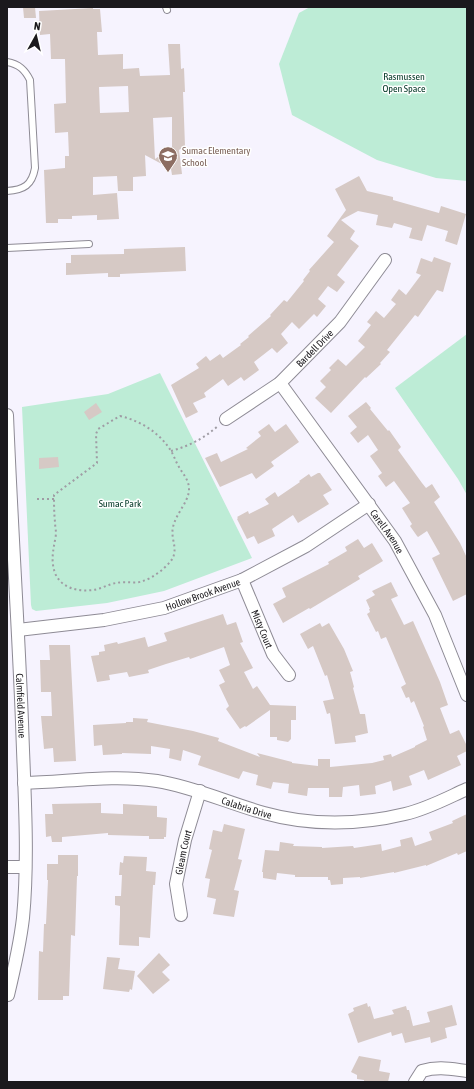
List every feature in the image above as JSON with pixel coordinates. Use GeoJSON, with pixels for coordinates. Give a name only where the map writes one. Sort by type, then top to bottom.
{"type":"FeatureCollection","features":[{"type":"Feature","properties":{"kind":"street","name":"Bardell Drive"},"geometry":{"type":"LineString","coordinates":[[226,419],[280,383],[340,322],[385,260]]}},
{"type":"Feature","properties":{"kind":"street","name":"Carell Avenue"},"geometry":{"type":"LineString","coordinates":[[280,383],[395,541],[435,615],[467,695]]}},
{"type":"Feature","properties":{"kind":"street","name":"Calmfield Avenue"},"geometry":{"type":"LineString","coordinates":[[7,415],[8,478],[18,630],[24,784],[25,867],[22,919],[17,958],[8,996]]}},
{"type":"Feature","properties":{"kind":"street","name":"Hollow Brook Avenue"},"geometry":{"type":"LineString","coordinates":[[18,630],[104,620],[164,608],[242,580],[306,546],[369,504]]}},
{"type":"Feature","properties":{"kind":"street","name":"Misty Court"},"geometry":{"type":"LineString","coordinates":[[242,580],[273,654],[289,674]]}},
{"type":"Feature","properties":{"kind":"street","name":"Calabria Drive"},"geometry":{"type":"LineString","coordinates":[[24,784],[123,778],[157,781],[200,791],[265,813],[302,821],[354,822],[406,814],[444,800],[467,789]]}},
{"type":"Feature","properties":{"kind":"street","name":"Gleam Court"},"geometry":{"type":"LineString","coordinates":[[181,915],[176,884],[185,840],[200,791]]}},
{"type":"Feature","properties":{"kind":"street"},"geometry":{"type":"LineString","coordinates":[[7,867],[25,867]]}},
{"type":"Feature","properties":{"kind":"street"},"geometry":{"type":"LineString","coordinates":[[415,1082],[422,1071],[432,1068],[467,1071]]}},
{"type":"Feature","properties":{"kind":"lane"},"geometry":{"type":"LineString","coordinates":[[7,62],[24,70],[30,80],[35,168],[30,182],[23,188],[7,191]]}},
{"type":"Feature","properties":{"kind":"lane"},"geometry":{"type":"LineString","coordinates":[[7,248],[89,244]]}},
{"type":"Feature","properties":{"kind":"path"},"geometry":{"type":"LineString","coordinates":[[120,416],[143,424],[164,441],[171,451],[178,466],[188,481],[189,488],[188,498],[180,509],[172,529],[175,548],[174,556],[169,564],[157,574],[143,581],[116,583],[94,590],[80,590],[67,587],[60,581],[55,573],[52,562],[52,552],[56,533],[54,495],[97,463],[96,434],[98,429],[120,416]]}},
{"type":"Feature","properties":{"kind":"path"},"geometry":{"type":"LineString","coordinates":[[171,451],[187,446],[210,433],[226,419]]}},
{"type":"Feature","properties":{"kind":"path"},"geometry":{"type":"LineString","coordinates":[[37,499],[54,499]]}},
{"type":"Feature","properties":{"kind":"green space","name":"Rasmussen Open Space"},"geometry":{"type":"Polygon","coordinates":[[[310,7],[467,7],[467,181],[436,178],[377,160],[292,115],[279,64],[299,13],[310,7]]]}},
{"type":"Feature","properties":{"kind":"green space"},"geometry":{"type":"Polygon","coordinates":[[[467,334],[467,495],[458,479],[395,388],[467,334]]]}},
{"type":"Feature","properties":{"kind":"green space","name":"Sumac Park"},"geometry":{"type":"Polygon","coordinates":[[[160,373],[252,558],[164,591],[107,603],[36,611],[32,609],[22,407],[108,394],[160,373]]]}},
{"type":"Feature","properties":{"kind":"building"},"geometry":{"type":"Polygon","coordinates":[[[23,7],[35,7],[36,18],[24,18],[23,7]]]}},
{"type":"Feature","properties":{"kind":"building"},"geometry":{"type":"Polygon","coordinates":[[[93,8],[100,9],[102,32],[97,32],[98,55],[123,54],[123,69],[139,68],[140,76],[170,75],[168,44],[180,44],[181,69],[184,68],[185,92],[183,92],[185,146],[179,150],[182,174],[172,175],[171,169],[145,155],[146,176],[133,177],[133,191],[118,191],[117,176],[93,177],[93,195],[117,193],[119,219],[97,220],[97,215],[72,216],[72,219],[58,219],[58,223],[46,223],[44,170],[65,168],[65,156],[69,156],[68,132],[55,133],[54,104],[66,103],[65,59],[51,59],[50,34],[40,35],[39,11],[93,8]],[[128,86],[99,87],[100,113],[129,112],[128,86]],[[172,117],[153,118],[155,159],[172,147],[172,117]]]}},
{"type":"Feature","properties":{"kind":"building"},"geometry":{"type":"Polygon","coordinates":[[[359,176],[367,191],[393,197],[393,200],[439,213],[441,206],[466,214],[457,245],[445,241],[448,231],[427,225],[422,241],[409,238],[412,228],[394,223],[392,228],[376,225],[378,215],[358,211],[341,220],[355,231],[350,239],[359,246],[337,275],[345,282],[337,292],[328,286],[318,299],[326,306],[317,317],[314,314],[299,329],[292,322],[281,334],[288,343],[277,353],[272,348],[254,362],[259,370],[244,381],[241,377],[228,386],[223,379],[204,393],[206,397],[193,403],[198,412],[186,418],[171,385],[199,368],[196,364],[206,356],[210,361],[220,354],[223,358],[241,345],[240,344],[249,337],[248,336],[271,316],[270,315],[284,300],[287,302],[304,281],[303,280],[310,271],[309,270],[334,242],[327,236],[346,210],[335,189],[359,176]]]}},
{"type":"Feature","properties":{"kind":"building"},"geometry":{"type":"Polygon","coordinates":[[[185,247],[186,271],[120,274],[120,277],[108,277],[108,273],[66,275],[66,263],[71,263],[71,255],[124,254],[124,249],[185,247]]]}},
{"type":"Feature","properties":{"kind":"building"},"geometry":{"type":"Polygon","coordinates":[[[434,257],[451,263],[443,292],[437,290],[418,317],[415,315],[387,350],[390,352],[380,363],[381,364],[366,378],[365,377],[331,413],[315,398],[326,387],[320,381],[331,370],[329,368],[338,359],[346,366],[365,347],[358,341],[371,325],[367,322],[376,311],[384,318],[396,304],[391,300],[399,289],[406,295],[421,275],[416,273],[421,258],[432,262],[434,257]]]}},
{"type":"Feature","properties":{"kind":"building"},"geometry":{"type":"Polygon","coordinates":[[[366,402],[401,447],[398,450],[426,488],[432,484],[440,497],[434,502],[460,543],[467,558],[467,594],[453,601],[432,558],[440,554],[427,531],[418,537],[417,536],[410,526],[412,524],[402,508],[410,503],[394,481],[386,487],[378,476],[382,473],[370,456],[378,450],[368,435],[358,443],[350,433],[357,427],[348,416],[366,402]]]}},
{"type":"Feature","properties":{"kind":"building"},"geometry":{"type":"Polygon","coordinates":[[[96,403],[102,412],[89,420],[84,412],[96,403]]]}},
{"type":"Feature","properties":{"kind":"building"},"geometry":{"type":"Polygon","coordinates":[[[269,424],[275,432],[286,424],[299,442],[271,462],[274,466],[256,479],[252,473],[220,487],[205,458],[217,453],[221,462],[248,449],[246,448],[261,436],[258,432],[269,424]]]}},
{"type":"Feature","properties":{"kind":"building"},"geometry":{"type":"Polygon","coordinates":[[[58,457],[59,467],[39,469],[39,458],[58,457]]]}},
{"type":"Feature","properties":{"kind":"building"},"geometry":{"type":"Polygon","coordinates":[[[320,473],[332,490],[323,495],[329,504],[298,523],[293,515],[272,529],[275,536],[258,544],[254,536],[247,539],[237,517],[248,511],[249,514],[269,504],[265,499],[275,492],[278,497],[309,474],[311,477],[320,473]]]}},
{"type":"Feature","properties":{"kind":"building"},"geometry":{"type":"Polygon","coordinates":[[[358,539],[364,548],[372,543],[383,561],[358,576],[360,579],[310,609],[309,608],[283,623],[273,604],[286,597],[282,588],[329,564],[328,562],[347,551],[345,547],[358,539]]]}},
{"type":"Feature","properties":{"kind":"building"},"geometry":{"type":"Polygon","coordinates":[[[391,582],[398,596],[391,599],[404,625],[413,621],[440,682],[448,705],[440,708],[450,734],[459,730],[467,746],[467,751],[457,756],[461,765],[428,780],[424,770],[409,776],[412,785],[393,791],[391,781],[375,786],[376,794],[360,796],[359,785],[343,787],[342,797],[329,797],[329,788],[308,788],[307,796],[288,793],[289,784],[273,782],[271,789],[256,785],[258,775],[243,771],[239,779],[198,765],[201,756],[183,750],[181,761],[169,758],[170,749],[151,746],[151,754],[122,753],[103,755],[102,745],[94,746],[93,725],[133,722],[133,718],[148,719],[147,722],[219,738],[218,741],[260,757],[257,753],[292,763],[318,766],[318,759],[330,759],[330,767],[372,763],[384,760],[383,756],[391,754],[392,757],[415,747],[427,740],[424,726],[414,701],[411,703],[409,697],[406,698],[401,687],[406,684],[386,637],[381,639],[378,631],[376,632],[367,614],[370,612],[370,609],[366,600],[375,595],[372,591],[391,582]]]}},
{"type":"Feature","properties":{"kind":"building"},"geometry":{"type":"Polygon","coordinates":[[[223,614],[227,625],[236,622],[243,642],[240,643],[253,668],[244,672],[253,689],[257,686],[270,705],[296,706],[296,720],[291,720],[291,739],[288,742],[277,740],[277,737],[270,737],[270,710],[246,727],[245,726],[240,729],[226,709],[229,706],[219,685],[225,682],[219,670],[230,665],[224,647],[190,659],[189,657],[148,670],[149,673],[129,677],[127,672],[109,675],[110,680],[97,682],[91,656],[99,655],[99,652],[105,651],[104,645],[117,642],[118,644],[145,637],[148,647],[167,641],[164,633],[223,614]]]}},
{"type":"Feature","properties":{"kind":"building"},"geometry":{"type":"Polygon","coordinates":[[[320,623],[322,627],[329,623],[344,649],[353,671],[350,672],[353,688],[360,714],[365,714],[368,733],[355,736],[356,742],[335,744],[330,713],[327,714],[323,701],[334,699],[327,675],[325,676],[313,646],[308,649],[300,634],[320,623]]]}},
{"type":"Feature","properties":{"kind":"building"},"geometry":{"type":"Polygon","coordinates":[[[49,645],[70,645],[76,761],[54,762],[53,748],[44,749],[41,716],[52,716],[51,692],[41,692],[40,660],[50,660],[49,645]]]}},
{"type":"Feature","properties":{"kind":"building"},"geometry":{"type":"Polygon","coordinates":[[[101,803],[101,813],[123,814],[123,804],[157,806],[157,817],[167,818],[166,837],[164,837],[164,839],[149,839],[149,836],[108,835],[108,833],[62,837],[62,842],[52,842],[51,836],[46,837],[45,814],[53,814],[52,804],[101,803]]]}},
{"type":"Feature","properties":{"kind":"building"},"geometry":{"type":"Polygon","coordinates":[[[467,814],[467,851],[458,855],[457,853],[426,866],[360,878],[343,878],[343,884],[331,885],[328,877],[295,877],[295,875],[277,873],[276,880],[263,878],[262,872],[265,850],[279,851],[280,842],[294,844],[293,846],[322,848],[353,846],[354,848],[381,844],[382,851],[401,846],[400,840],[412,837],[415,846],[432,840],[429,832],[453,823],[452,821],[467,814]]]}},
{"type":"Feature","properties":{"kind":"building"},"geometry":{"type":"Polygon","coordinates":[[[224,824],[245,829],[238,859],[242,860],[234,890],[239,891],[234,917],[213,914],[216,899],[207,897],[210,879],[205,878],[212,850],[209,849],[213,830],[222,832],[224,824]]]}},
{"type":"Feature","properties":{"kind":"building"},"geometry":{"type":"Polygon","coordinates":[[[58,855],[78,855],[75,936],[71,935],[69,996],[63,996],[63,1000],[38,1000],[39,951],[43,952],[44,924],[46,924],[48,880],[47,864],[58,864],[58,855]]]}},
{"type":"Feature","properties":{"kind":"building"},"geometry":{"type":"Polygon","coordinates":[[[124,856],[147,857],[146,871],[156,872],[155,885],[153,885],[150,938],[139,937],[139,946],[119,945],[120,906],[115,905],[115,896],[121,896],[122,875],[119,875],[120,862],[123,863],[124,856]]]}},
{"type":"Feature","properties":{"kind":"building"},"geometry":{"type":"Polygon","coordinates":[[[159,953],[170,965],[162,972],[170,980],[153,994],[137,976],[159,953]]]}},
{"type":"Feature","properties":{"kind":"building"},"geometry":{"type":"Polygon","coordinates":[[[107,957],[120,958],[118,969],[135,971],[132,990],[130,989],[129,992],[103,989],[107,957]]]}},
{"type":"Feature","properties":{"kind":"building"},"geometry":{"type":"Polygon","coordinates":[[[367,1003],[368,1007],[370,1006],[374,1019],[394,1014],[392,1010],[406,1006],[407,1010],[409,1010],[413,1026],[430,1022],[427,1012],[452,1005],[457,1025],[445,1028],[447,1038],[431,1043],[430,1037],[405,1043],[402,1033],[392,1036],[391,1032],[358,1043],[348,1014],[354,1011],[353,1008],[367,1003]]]}},
{"type":"Feature","properties":{"kind":"building"},"geometry":{"type":"Polygon","coordinates":[[[359,1056],[381,1060],[379,1071],[390,1073],[388,1082],[364,1082],[364,1080],[357,1079],[357,1075],[351,1072],[359,1056]]]}},
{"type":"Feature","properties":{"kind":"place","name":"Sumac Elementary School"},"geometry":{"type":"Point","coordinates":[168,173]}}]}
